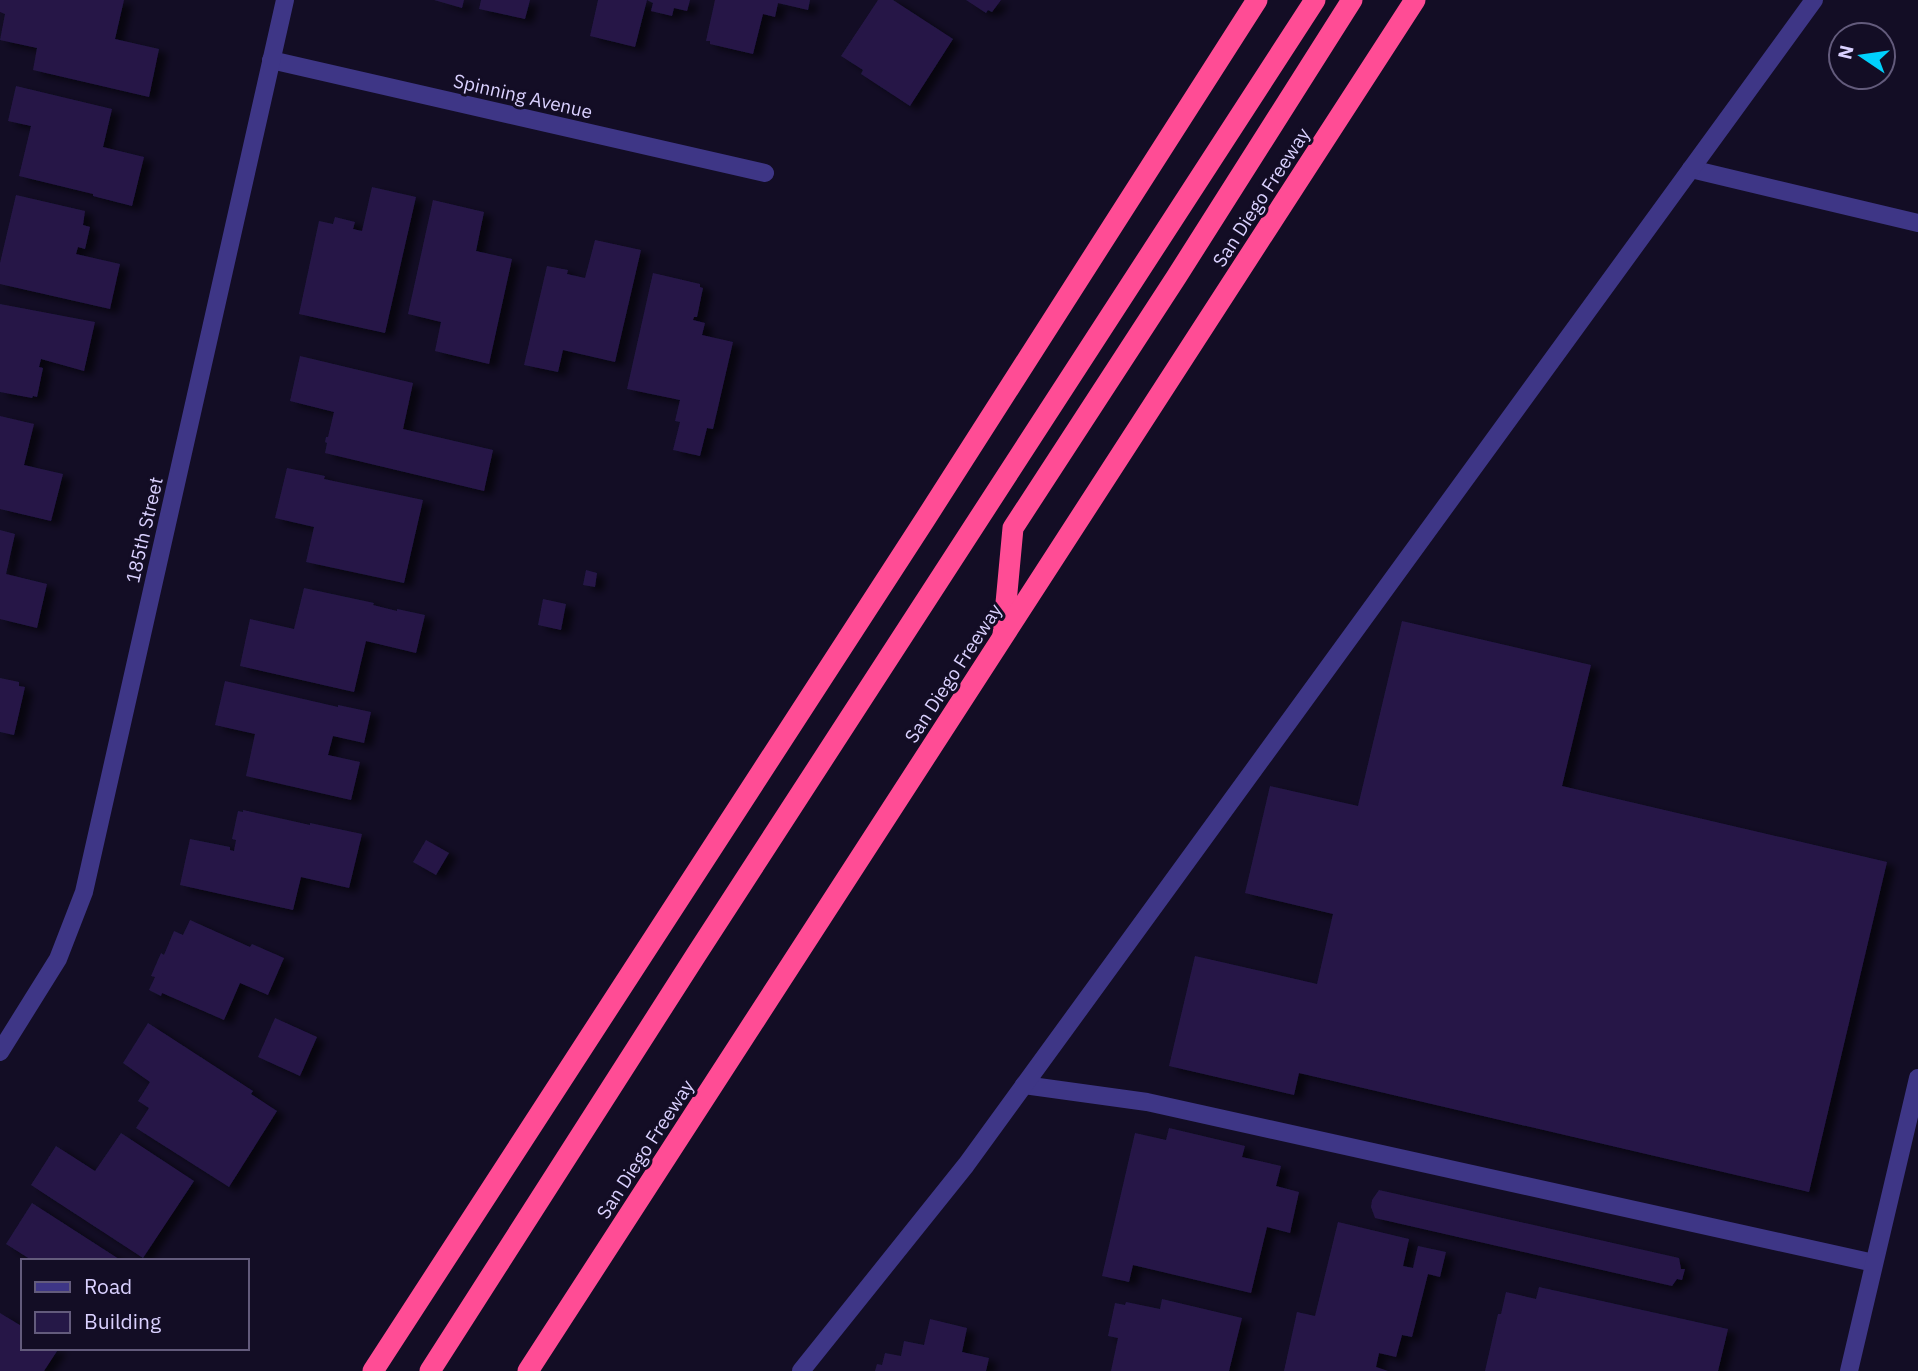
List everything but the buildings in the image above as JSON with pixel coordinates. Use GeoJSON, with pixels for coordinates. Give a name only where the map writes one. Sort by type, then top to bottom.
{"type":"FeatureCollection","features":[{"type":"Feature","properties":{"kind":"highway"},"geometry":{"type":"LineString","coordinates":[[373,1371],[926,518],[1257,0]]}},
{"type":"Feature","properties":{"kind":"highway"},"geometry":{"type":"LineString","coordinates":[[430,1371],[1315,0]]}},
{"type":"Feature","properties":{"kind":"highway"},"geometry":{"type":"LineString","coordinates":[[1003,637],[1013,528],[1352,0]]}},
{"type":"Feature","properties":{"kind":"highway","name":"San Diego Freeway"},"geometry":{"type":"LineString","coordinates":[[528,1371],[1415,0]]}},
{"type":"Feature","properties":{"kind":"street","name":"185th Street"},"geometry":{"type":"LineString","coordinates":[[0,1052],[58,959],[84,892],[285,0]]}},
{"type":"Feature","properties":{"kind":"street"},"geometry":{"type":"LineString","coordinates":[[801,1371],[966,1165],[1814,0]]}},
{"type":"Feature","properties":{"kind":"street","name":"Spinning Avenue"},"geometry":{"type":"LineString","coordinates":[[271,61],[765,173]]}},
{"type":"Feature","properties":{"kind":"street"},"geometry":{"type":"LineString","coordinates":[[1691,169],[1918,223]]}},
{"type":"Feature","properties":{"kind":"street"},"geometry":{"type":"LineString","coordinates":[[1849,1371],[1918,1078]]}},
{"type":"Feature","properties":{"kind":"street"},"geometry":{"type":"LineString","coordinates":[[1024,1086],[1147,1102],[1874,1263]]}}]}
